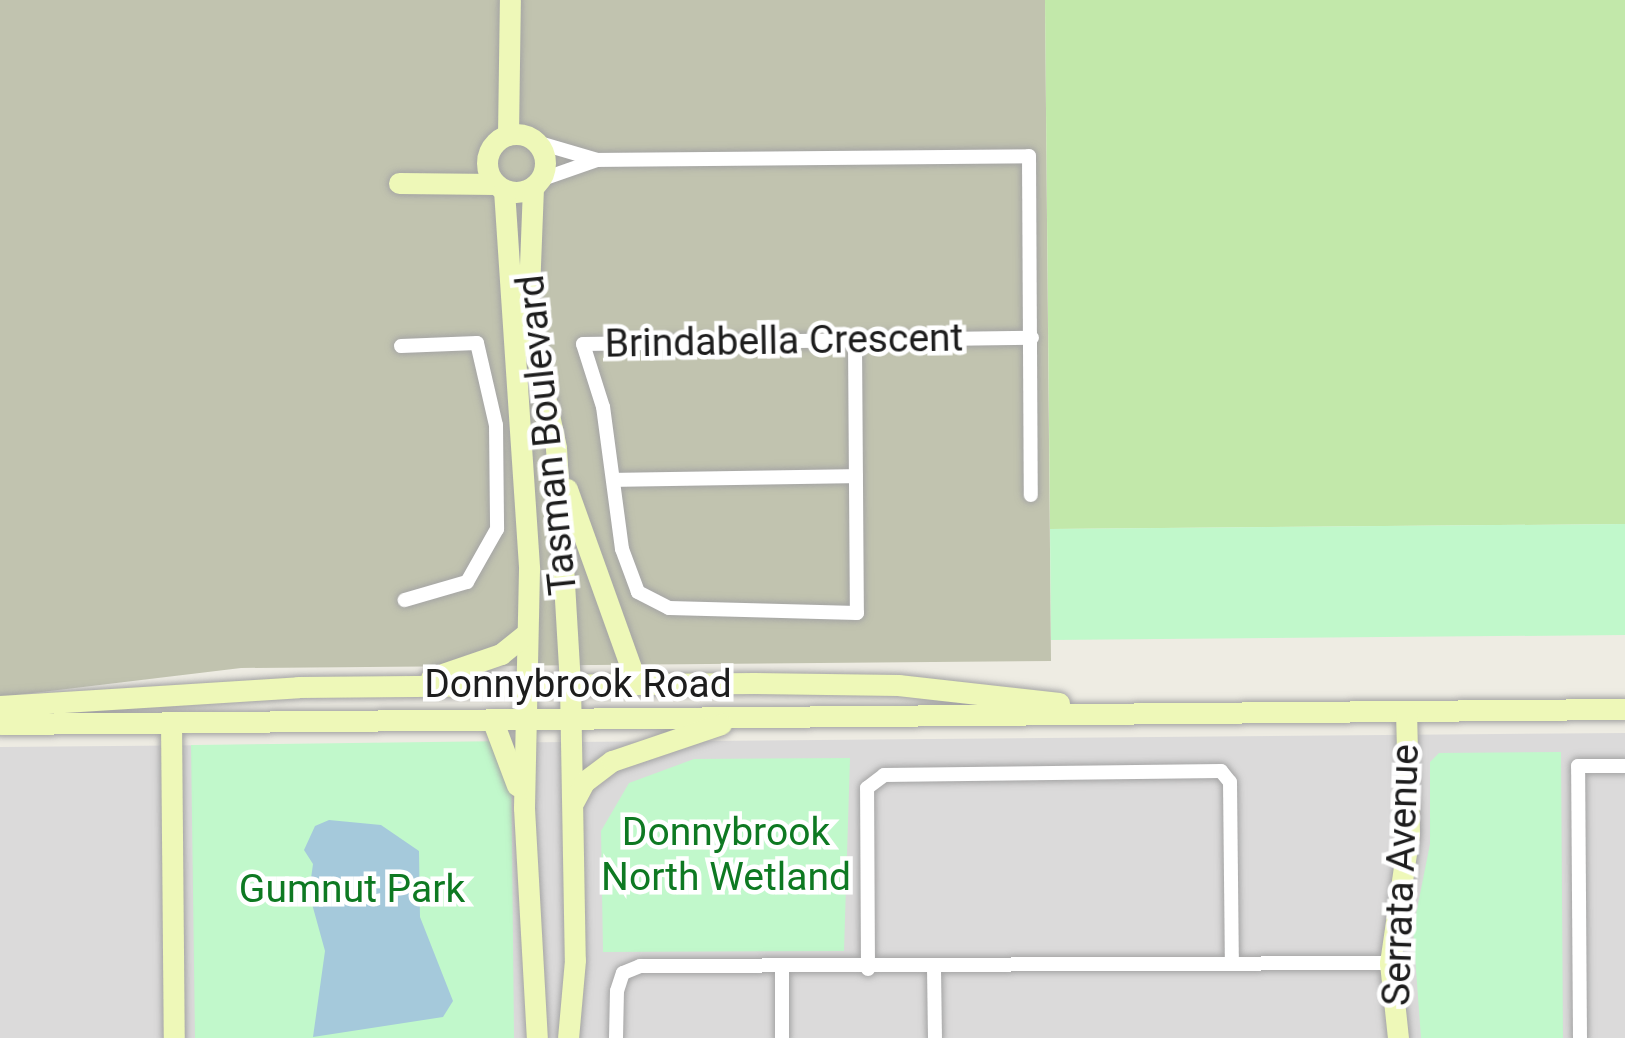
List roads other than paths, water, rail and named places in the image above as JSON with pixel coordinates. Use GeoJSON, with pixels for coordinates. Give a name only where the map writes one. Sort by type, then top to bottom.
{"type":"FeatureCollection","features":[{"type":"Feature","properties":{"kind":"main road"},"geometry":{"type":"LineString","coordinates":[[454,179],[508,135],[510,0]]}},
{"type":"Feature","properties":{"kind":"main road"},"geometry":{"type":"LineString","coordinates":[[399,183],[454,179],[499,187],[537,183],[545,160],[536,142],[508,135]]}},
{"type":"Feature","properties":{"kind":"main road"},"geometry":{"type":"LineString","coordinates":[[487,156],[499,187]]}},
{"type":"Feature","properties":{"kind":"main road","name":"Tasman Boulevard"},"geometry":{"type":"LineString","coordinates":[[537,183],[528,316],[556,448],[570,684],[574,802],[568,1038]]}},
{"type":"Feature","properties":{"kind":"main road","name":"Tasman Boulevard"},"geometry":{"type":"LineString","coordinates":[[499,187],[524,447],[524,808]]}},
{"type":"Feature","properties":{"kind":"main road"},"geometry":{"type":"LineString","coordinates":[[556,448],[585,553],[637,684]]}},
{"type":"Feature","properties":{"kind":"main road"},"geometry":{"type":"LineString","coordinates":[[401,686],[501,654],[526,634]]}},
{"type":"Feature","properties":{"kind":"main road","name":"Donnybrook Road"},"geometry":{"type":"LineString","coordinates":[[0,706],[154,691],[524,684],[898,685],[1155,713]]}},
{"type":"Feature","properties":{"kind":"main road","name":"Donnybrook Road"},"geometry":{"type":"LineString","coordinates":[[0,724],[1625,709]]}},
{"type":"Feature","properties":{"kind":"main road","name":"Serrata Avenue"},"geometry":{"type":"LineString","coordinates":[[1398,1038],[1390,963],[1408,833],[1406,712]]}},
{"type":"Feature","properties":{"kind":"main road"},"geometry":{"type":"LineString","coordinates":[[574,802],[584,782],[612,760],[744,717]]}},
{"type":"Feature","properties":{"kind":"main road"},"geometry":{"type":"LineString","coordinates":[[492,719],[524,808],[537,1038]]}},
{"type":"Feature","properties":{"kind":"main road"},"geometry":{"type":"LineString","coordinates":[[171,722],[174,1038]]}},
{"type":"Feature","properties":{"kind":"street"},"geometry":{"type":"LineString","coordinates":[[536,142],[597,160],[1029,156],[1031,495]]}},
{"type":"Feature","properties":{"kind":"street"},"geometry":{"type":"LineString","coordinates":[[537,183],[597,160]]}},
{"type":"Feature","properties":{"kind":"street","name":"Brindabella Crescent"},"geometry":{"type":"LineString","coordinates":[[856,476],[857,613],[657,604],[638,592],[622,549],[614,480],[583,344],[1032,338]]}},
{"type":"Feature","properties":{"kind":"street"},"geometry":{"type":"LineString","coordinates":[[614,480],[856,476],[855,340]]}},
{"type":"Feature","properties":{"kind":"street"},"geometry":{"type":"LineString","coordinates":[[401,346],[477,343],[496,446],[496,529],[467,582],[405,600]]}},
{"type":"Feature","properties":{"kind":"street"},"geometry":{"type":"LineString","coordinates":[[1580,1038],[1578,766],[1625,766]]}},
{"type":"Feature","properties":{"kind":"street"},"geometry":{"type":"LineString","coordinates":[[868,969],[867,788],[884,775],[1221,771],[1230,782],[1232,963]]}},
{"type":"Feature","properties":{"kind":"street"},"geometry":{"type":"LineString","coordinates":[[616,1038],[617,991],[623,973],[640,966],[868,969],[1390,963]]}},
{"type":"Feature","properties":{"kind":"street"},"geometry":{"type":"LineString","coordinates":[[782,968],[782,1038]]}},
{"type":"Feature","properties":{"kind":"street"},"geometry":{"type":"LineString","coordinates":[[934,968],[935,1038]]}},
{"type":"Feature","properties":{"kind":"water"},"geometry":{"type":"Polygon","coordinates":[[[329,820],[381,825],[419,851],[420,917],[453,1001],[443,1017],[313,1037],[325,951],[309,893],[313,864],[304,850],[315,826],[329,820]]]}},
{"type":"Feature","properties":{"kind":"park label","name":"Donnybrook North Wetland"},"geometry":{"type":"Point","coordinates":[726,856]}},
{"type":"Feature","properties":{"kind":"park label","name":"Gumnut Park"},"geometry":{"type":"Point","coordinates":[352,889]}}]}
